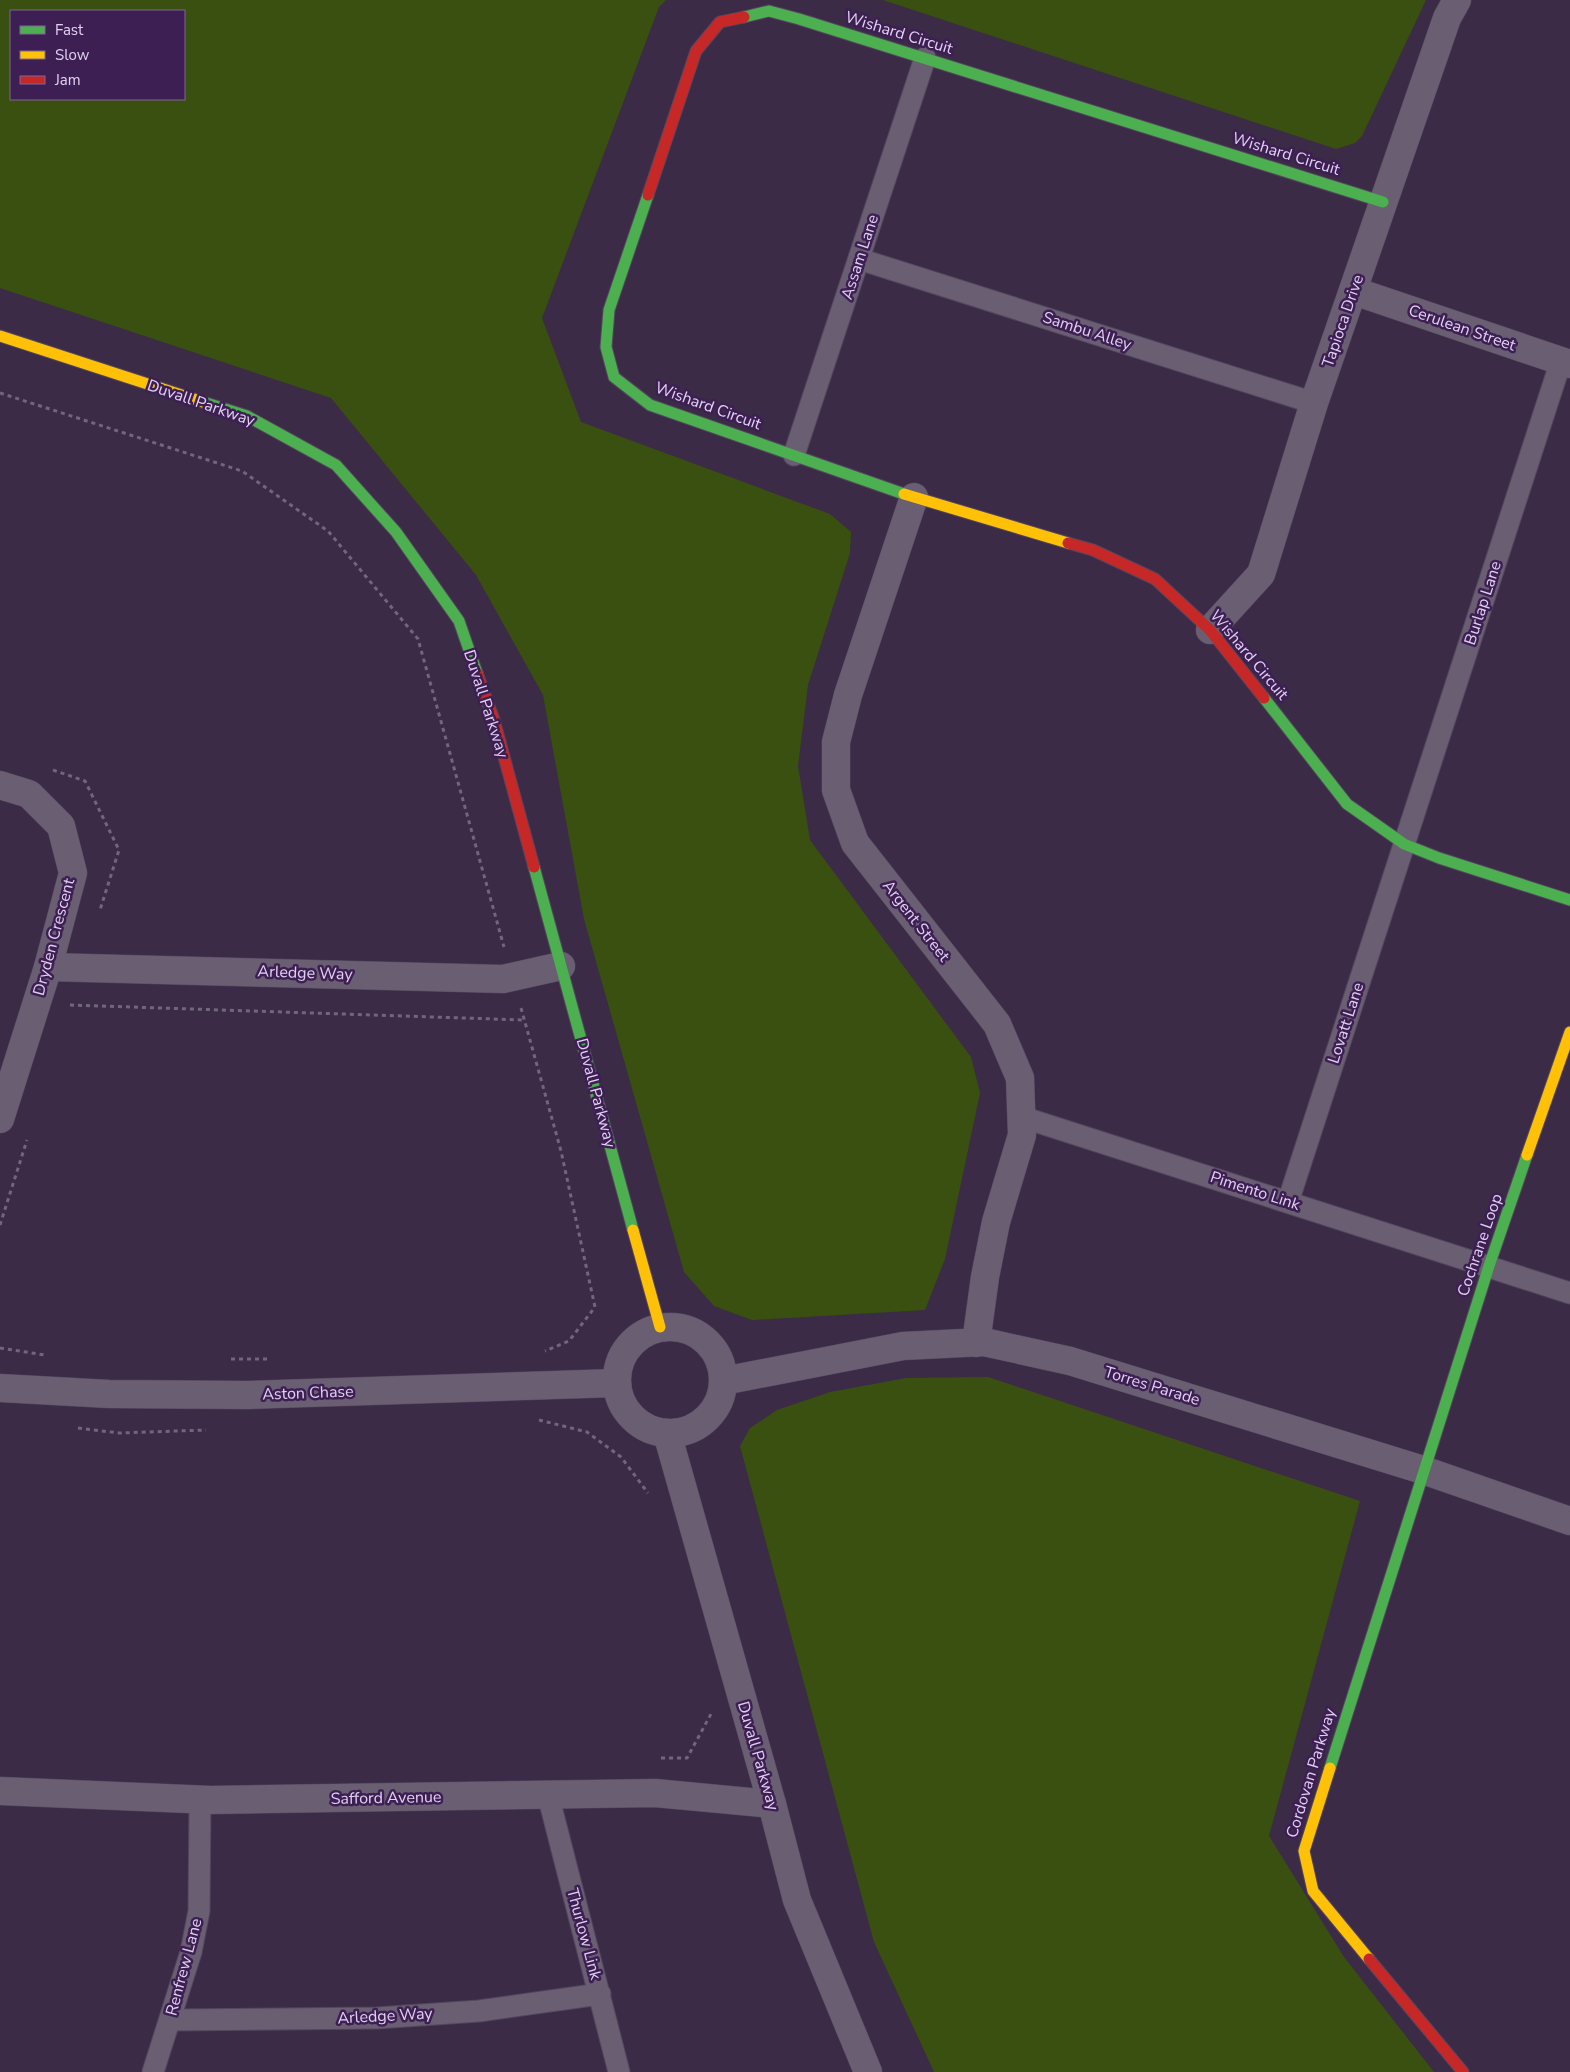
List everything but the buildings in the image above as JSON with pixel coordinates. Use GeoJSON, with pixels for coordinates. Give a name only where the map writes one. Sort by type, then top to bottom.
{"type":"FeatureCollection","features":[{"type":"Feature","properties":{"kind":"street","name":"Tapioca Drive"},"geometry":{"type":"LineString","coordinates":[[1210,630],[1261,574],[1314,403],[1447,18],[1457,0]]}},
{"type":"Feature","properties":{"kind":"street","name":"Wishard Circuit"},"geometry":{"type":"LineString","coordinates":[[1383,202],[799,18],[769,11],[720,22],[696,51],[609,310],[606,347],[614,378],[650,405],[914,497],[1093,550],[1155,578],[1210,630],[1347,804],[1404,844],[1439,858],[1570,900]]}},
{"type":"Feature","properties":{"kind":"street","name":"Cerulean Street"},"geometry":{"type":"LineString","coordinates":[[1354,291],[1566,363]]}},
{"type":"Feature","properties":{"kind":"street","name":"Duvall Parkway"},"geometry":{"type":"LineString","coordinates":[[0,336],[247,416],[336,465],[396,532],[459,621],[494,720],[660,1327]]}},
{"type":"Feature","properties":{"kind":"street","name":"Argent Street"},"geometry":{"type":"LineString","coordinates":[[914,497],[848,695],[836,742],[836,790],[855,843],[997,1024],[1020,1078],[1022,1135],[996,1222],[985,1277],[976,1343]]}},
{"type":"Feature","properties":{"kind":"street","name":"Dryden Crescent"},"geometry":{"type":"LineString","coordinates":[[0,785],[30,794],[61,826],[72,873],[48,967],[0,1119]]}},
{"type":"Feature","properties":{"kind":"street","name":"Arledge Way"},"geometry":{"type":"LineString","coordinates":[[48,967],[503,979],[561,966]]}},
{"type":"Feature","properties":{"kind":"street","name":"Cochrane Loop"},"geometry":{"type":"LineString","coordinates":[[1423,1470],[1489,1266],[1566,1062],[1570,1032]]}},
{"type":"Feature","properties":{"kind":"street"},"geometry":{"type":"LineString","coordinates":[[660,1327],[686,1329],[703,1338],[718,1356],[723,1381],[721,1396],[712,1412],[694,1427],[682,1432],[666,1433],[653,1431],[637,1422],[622,1404],[616,1382],[619,1362],[627,1346],[646,1332],[660,1327]]}},
{"type":"Feature","properties":{"kind":"street","name":"Torres Parade"},"geometry":{"type":"LineString","coordinates":[[723,1381],[903,1346],[984,1342],[1070,1360],[1423,1470],[1570,1521]]}},
{"type":"Feature","properties":{"kind":"street","name":"Aston Chase"},"geometry":{"type":"LineString","coordinates":[[0,1388],[109,1394],[248,1395],[616,1382]]}},
{"type":"Feature","properties":{"kind":"street","name":"Duvall Parkway"},"geometry":{"type":"LineString","coordinates":[[666,1433],[772,1804],[797,1900],[868,2072]]}},
{"type":"Feature","properties":{"kind":"street","name":"Cordovan Parkway"},"geometry":{"type":"LineString","coordinates":[[1423,1470],[1304,1851],[1313,1891],[1463,2072]]}},
{"type":"Feature","properties":{"kind":"street","name":"Safford Avenue"},"geometry":{"type":"LineString","coordinates":[[0,1791],[200,1800],[655,1793],[772,1804]]}},
{"type":"Feature","properties":{"kind":"lane","name":"Assam Lane"},"geometry":{"type":"LineString","coordinates":[[794,455],[925,58]]}},
{"type":"Feature","properties":{"kind":"lane","name":"Sambu Alley"},"geometry":{"type":"LineString","coordinates":[[859,259],[1314,403]]}},
{"type":"Feature","properties":{"kind":"lane","name":"Burlap Lane"},"geometry":{"type":"LineString","coordinates":[[1404,844],[1566,363]]}},
{"type":"Feature","properties":{"kind":"lane","name":"Lovatt Lane"},"geometry":{"type":"LineString","coordinates":[[1288,1202],[1404,844]]}},
{"type":"Feature","properties":{"kind":"lane","name":"Pimento Link"},"geometry":{"type":"LineString","coordinates":[[1022,1117],[1570,1293]]}},
{"type":"Feature","properties":{"kind":"lane","name":"Thurlow Link"},"geometry":{"type":"LineString","coordinates":[[548,1796],[619,2072]]}},
{"type":"Feature","properties":{"kind":"lane","name":"Renfrew Lane"},"geometry":{"type":"LineString","coordinates":[[153,2072],[191,1952],[199,1911],[200,1800]]}},
{"type":"Feature","properties":{"kind":"lane","name":"Arledge Way"},"geometry":{"type":"LineString","coordinates":[[170,2020],[377,2018],[479,2011],[600,1994]]}},
{"type":"Feature","properties":{"kind":"path"},"geometry":{"type":"LineString","coordinates":[[36,1004],[524,1020]]}},
{"type":"Feature","properties":{"kind":"path"},"geometry":{"type":"LineString","coordinates":[[538,1420],[588,1432],[622,1457],[648,1494]]}},
{"type":"Feature","properties":{"kind":"path"},"geometry":{"type":"LineString","coordinates":[[69,1426],[118,1433],[208,1430]]}},
{"type":"Feature","properties":{"kind":"path"},"geometry":{"type":"LineString","coordinates":[[658,1759],[687,1758],[711,1716],[709,1706]]}},
{"type":"Feature","properties":{"kind":"green space"},"geometry":{"type":"Polygon","coordinates":[[[0,0],[666,0],[659,7],[542,318],[581,422],[830,514],[851,532],[850,553],[808,685],[798,766],[810,840],[971,1057],[980,1093],[945,1259],[925,1310],[752,1320],[714,1306],[684,1272],[584,919],[543,695],[476,575],[331,398],[0,288],[0,0]]]}},
{"type":"Feature","properties":{"kind":"green space"},"geometry":{"type":"Polygon","coordinates":[[[883,0],[1426,0],[1362,136],[1355,143],[1336,149],[883,0]]]}},
{"type":"Feature","properties":{"kind":"green space"},"geometry":{"type":"Polygon","coordinates":[[[988,1377],[1360,1501],[1269,1836],[1344,1957],[1434,2072],[934,2072],[874,1942],[740,1446],[750,1428],[777,1410],[830,1392],[906,1378],[988,1377]]]}},
{"type":"Feature","properties":{"kind":"traffic: fast"},"geometry":{"type":"LineString","coordinates":[[744,17],[769,11],[799,19],[1383,202]]}},
{"type":"Feature","properties":{"kind":"traffic: fast"},"geometry":{"type":"LineString","coordinates":[[648,195],[609,310],[606,347],[614,377],[650,405],[904,494]]}},
{"type":"Feature","properties":{"kind":"traffic: fast"},"geometry":{"type":"LineString","coordinates":[[203,402],[247,416],[336,465],[396,532],[459,621],[477,673]]}},
{"type":"Feature","properties":{"kind":"traffic: fast"},"geometry":{"type":"LineString","coordinates":[[1264,698],[1347,804],[1404,844],[1439,858],[1570,900]]}},
{"type":"Feature","properties":{"kind":"traffic: fast"},"geometry":{"type":"LineString","coordinates":[[534,867],[633,1230]]}},
{"type":"Feature","properties":{"kind":"traffic: fast"},"geometry":{"type":"LineString","coordinates":[[1330,1768],[1489,1266],[1527,1155]]}},
{"type":"Feature","properties":{"kind":"traffic: slow"},"geometry":{"type":"LineString","coordinates":[[0,336],[203,402]]}},
{"type":"Feature","properties":{"kind":"traffic: slow"},"geometry":{"type":"LineString","coordinates":[[904,494],[1068,543]]}},
{"type":"Feature","properties":{"kind":"traffic: slow"},"geometry":{"type":"LineString","coordinates":[[1527,1155],[1570,1032]]}},
{"type":"Feature","properties":{"kind":"traffic: slow"},"geometry":{"type":"LineString","coordinates":[[633,1230],[660,1327]]}},
{"type":"Feature","properties":{"kind":"traffic: slow"},"geometry":{"type":"LineString","coordinates":[[1330,1768],[1304,1851],[1313,1891],[1369,1959]]}},
{"type":"Feature","properties":{"kind":"traffic: jam"},"geometry":{"type":"LineString","coordinates":[[648,195],[696,51],[720,22],[744,17]]}},
{"type":"Feature","properties":{"kind":"traffic: jam"},"geometry":{"type":"LineString","coordinates":[[1068,543],[1093,550],[1155,579],[1210,630],[1264,698]]}},
{"type":"Feature","properties":{"kind":"traffic: jam"},"geometry":{"type":"LineString","coordinates":[[477,673],[494,720],[534,867]]}},
{"type":"Feature","properties":{"kind":"traffic: jam"},"geometry":{"type":"LineString","coordinates":[[1369,1959],[1463,2072]]}}]}
